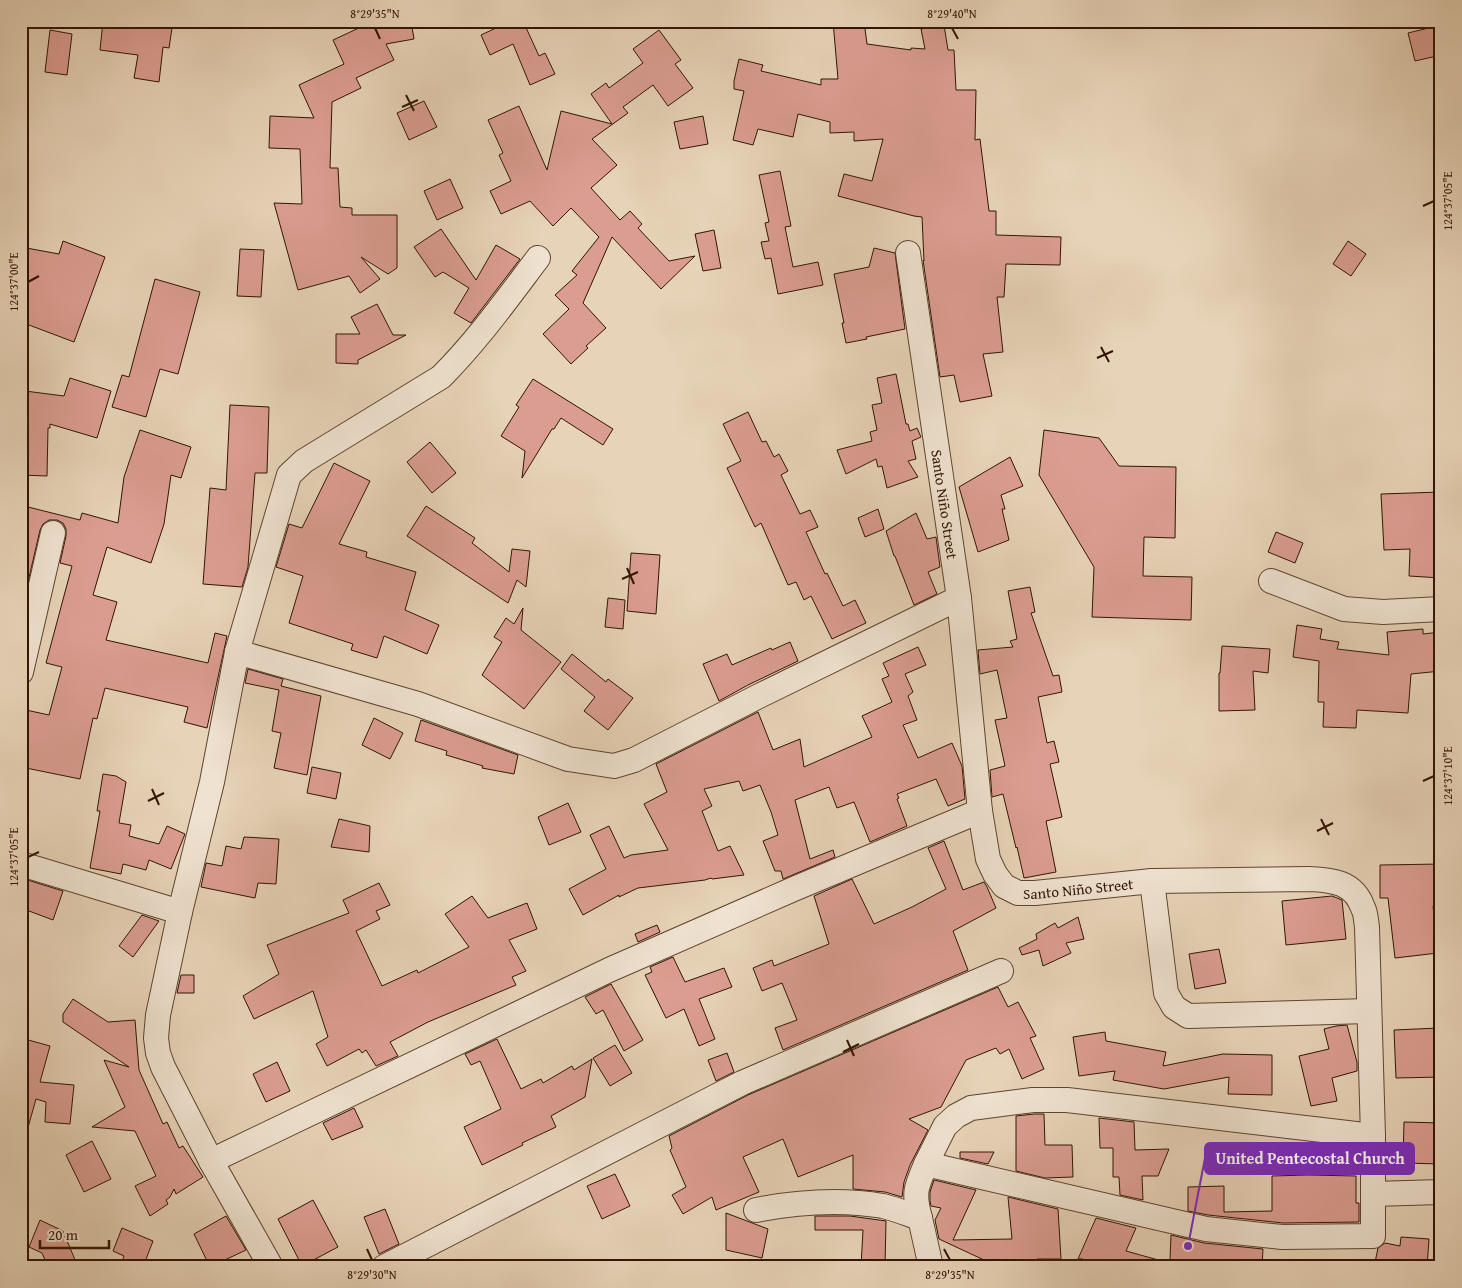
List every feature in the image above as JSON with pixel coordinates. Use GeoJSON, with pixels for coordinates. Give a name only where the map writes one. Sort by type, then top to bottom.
{"type":"FeatureCollection","features":[{"type":"Feature","properties":{"kind":"street","name":"Santo Niño Street"},"geometry":{"type":"LineString","coordinates":[[908,253],[959,598],[980,811],[988,859],[995,874],[1004,886],[1018,892],[1043,892],[1152,881],[1309,879],[1327,880],[1343,884],[1355,893],[1364,908],[1367,927],[1373,1136],[1373,1236],[1282,1236],[1206,1229],[926,1164]]}},
{"type":"Feature","properties":{"kind":"street"},"geometry":{"type":"LineString","coordinates":[[271,1267],[211,1161],[163,1067],[157,1046],[158,1015],[180,912],[212,782],[237,652],[289,476],[304,461],[440,377],[470,346],[538,258]]}},
{"type":"Feature","properties":{"kind":"street"},"geometry":{"type":"LineString","coordinates":[[21,672],[54,533]]}},
{"type":"Feature","properties":{"kind":"street"},"geometry":{"type":"LineString","coordinates":[[1271,581],[1344,609],[1363,612],[1383,612],[1441,609]]}},
{"type":"Feature","properties":{"kind":"street"},"geometry":{"type":"LineString","coordinates":[[237,652],[418,704],[568,759],[614,766],[634,760],[759,696],[959,598]]}},
{"type":"Feature","properties":{"kind":"street"},"geometry":{"type":"LineString","coordinates":[[211,1161],[609,970],[796,888],[980,811]]}},
{"type":"Feature","properties":{"kind":"street"},"geometry":{"type":"LineString","coordinates":[[21,864],[180,912]]}},
{"type":"Feature","properties":{"kind":"street"},"geometry":{"type":"LineString","coordinates":[[1152,881],[1166,993],[1174,1007],[1188,1016],[1369,1011]]}},
{"type":"Feature","properties":{"kind":"street"},"geometry":{"type":"LineString","coordinates":[[384,1267],[742,1083],[1001,971]]}},
{"type":"Feature","properties":{"kind":"street"},"geometry":{"type":"LineString","coordinates":[[931,1267],[915,1201],[917,1186],[945,1126],[956,1116],[971,1108],[1033,1100],[1067,1100],[1373,1136]]}},
{"type":"Feature","properties":{"kind":"street"},"geometry":{"type":"LineString","coordinates":[[1373,1194],[1441,1192]]}},
{"type":"Feature","properties":{"kind":"street"},"geometry":{"type":"LineString","coordinates":[[756,1210],[786,1204],[849,1202],[884,1206],[920,1218]]}},
{"type":"Feature","properties":{"kind":"building"},"geometry":{"type":"Polygon","coordinates":[[[103,21],[136,21],[172,28],[169,48],[163,47],[159,82],[134,78],[138,55],[100,50],[103,21]]]}},
{"type":"Feature","properties":{"kind":"building"},"geometry":{"type":"Polygon","coordinates":[[[374,21],[411,21],[414,39],[386,44],[394,60],[356,78],[361,88],[332,102],[330,168],[338,168],[340,207],[352,208],[352,215],[397,215],[397,268],[388,274],[361,257],[380,279],[360,293],[349,276],[298,290],[274,203],[302,204],[300,149],[269,148],[270,116],[314,118],[299,85],[344,64],[333,40],[374,21]]]}},
{"type":"Feature","properties":{"kind":"building"},"geometry":{"type":"Polygon","coordinates":[[[511,21],[523,21],[539,56],[545,53],[555,74],[530,85],[513,44],[490,55],[481,35],[511,21]]]}},
{"type":"Feature","properties":{"kind":"building"},"geometry":{"type":"Polygon","coordinates":[[[833,21],[864,21],[867,44],[911,50],[911,48],[925,49],[921,29],[944,25],[948,50],[954,50],[956,90],[976,90],[975,140],[980,139],[989,211],[996,211],[996,235],[1061,237],[1060,265],[1006,264],[1004,297],[997,297],[1003,352],[983,354],[992,396],[960,402],[954,375],[940,377],[923,260],[922,217],[838,196],[844,174],[872,181],[883,139],[854,141],[854,132],[830,133],[830,122],[798,114],[793,137],[758,129],[753,145],[733,140],[744,91],[734,89],[739,59],[763,65],[761,71],[821,85],[821,79],[838,79],[833,21]]]}},
{"type":"Feature","properties":{"kind":"building"},"geometry":{"type":"Polygon","coordinates":[[[1441,25],[1441,55],[1415,61],[1408,33],[1441,25]]]}},
{"type":"Feature","properties":{"kind":"building"},"geometry":{"type":"Polygon","coordinates":[[[50,30],[72,34],[67,75],[45,72],[50,30]]]}},
{"type":"Feature","properties":{"kind":"building"},"geometry":{"type":"Polygon","coordinates":[[[659,30],[681,60],[675,64],[693,88],[668,106],[653,85],[623,107],[628,113],[592,139],[617,165],[591,188],[620,220],[630,211],[642,224],[638,228],[669,261],[695,256],[661,289],[612,237],[583,303],[606,328],[586,346],[588,348],[571,364],[543,334],[569,309],[555,295],[577,275],[572,271],[599,237],[571,208],[553,226],[530,201],[501,214],[490,191],[511,181],[499,155],[503,153],[488,120],[519,106],[547,170],[561,111],[612,124],[591,94],[606,83],[609,88],[643,63],[633,49],[659,30]]]}},
{"type":"Feature","properties":{"kind":"building"},"geometry":{"type":"Polygon","coordinates":[[[424,101],[437,127],[409,140],[397,113],[424,101]]]}},
{"type":"Feature","properties":{"kind":"building"},"geometry":{"type":"Polygon","coordinates":[[[703,116],[708,144],[680,149],[674,122],[703,116]]]}},
{"type":"Feature","properties":{"kind":"building"},"geometry":{"type":"Polygon","coordinates":[[[780,171],[791,226],[785,227],[793,267],[818,262],[823,285],[778,294],[771,258],[765,259],[761,242],[769,241],[765,223],[769,222],[759,175],[780,171]]]}},
{"type":"Feature","properties":{"kind":"building"},"geometry":{"type":"Polygon","coordinates":[[[450,179],[463,208],[437,220],[424,191],[450,179]]]}},
{"type":"Feature","properties":{"kind":"building"},"geometry":{"type":"Polygon","coordinates":[[[441,229],[476,280],[496,245],[520,259],[471,323],[454,313],[469,288],[443,272],[435,277],[414,247],[441,229]]]}},
{"type":"Feature","properties":{"kind":"building"},"geometry":{"type":"Polygon","coordinates":[[[714,230],[721,268],[703,271],[695,234],[714,230]]]}},
{"type":"Feature","properties":{"kind":"building"},"geometry":{"type":"Polygon","coordinates":[[[63,241],[105,257],[74,342],[21,322],[21,247],[59,254],[63,241]]]}},
{"type":"Feature","properties":{"kind":"building"},"geometry":{"type":"Polygon","coordinates":[[[1348,241],[1366,254],[1351,276],[1333,264],[1348,241]]]}},
{"type":"Feature","properties":{"kind":"building"},"geometry":{"type":"Polygon","coordinates":[[[874,248],[895,253],[905,329],[846,343],[834,274],[869,267],[874,248]]]}},
{"type":"Feature","properties":{"kind":"building"},"geometry":{"type":"Polygon","coordinates":[[[240,249],[264,250],[261,297],[237,296],[240,249]]]}},
{"type":"Feature","properties":{"kind":"building"},"geometry":{"type":"Polygon","coordinates":[[[155,279],[200,292],[178,374],[160,369],[146,417],[112,407],[122,375],[129,377],[155,279]]]}},
{"type":"Feature","properties":{"kind":"building"},"geometry":{"type":"Polygon","coordinates":[[[377,304],[393,335],[406,335],[358,360],[358,364],[336,363],[336,334],[360,334],[351,317],[377,304]]]}},
{"type":"Feature","properties":{"kind":"building"},"geometry":{"type":"Polygon","coordinates":[[[896,374],[906,424],[908,424],[910,431],[917,428],[921,437],[912,441],[916,459],[908,461],[918,477],[887,488],[882,466],[878,467],[876,459],[846,474],[837,450],[872,441],[870,432],[877,430],[872,405],[882,403],[877,378],[896,374]]]}},
{"type":"Feature","properties":{"kind":"building"},"geometry":{"type":"Polygon","coordinates":[[[70,378],[111,391],[97,438],[50,424],[50,428],[48,428],[47,476],[21,475],[21,429],[25,391],[64,396],[70,378]]]}},
{"type":"Feature","properties":{"kind":"building"},"geometry":{"type":"Polygon","coordinates":[[[533,379],[613,429],[603,445],[561,418],[554,429],[552,429],[522,478],[525,451],[501,436],[519,407],[516,405],[533,379]]]}},
{"type":"Feature","properties":{"kind":"building"},"geometry":{"type":"Polygon","coordinates":[[[230,405],[269,407],[267,473],[255,473],[248,567],[242,587],[203,584],[210,488],[226,490],[230,405]]]}},
{"type":"Feature","properties":{"kind":"building"},"geometry":{"type":"Polygon","coordinates":[[[748,412],[762,442],[766,441],[774,457],[779,454],[788,471],[781,475],[800,514],[810,510],[818,527],[806,532],[825,574],[827,573],[843,606],[855,600],[866,623],[832,639],[811,596],[804,600],[796,582],[788,585],[761,523],[755,527],[727,468],[741,461],[723,424],[748,412]]]}},
{"type":"Feature","properties":{"kind":"building"},"geometry":{"type":"Polygon","coordinates":[[[140,430],[191,447],[181,478],[171,475],[164,524],[151,563],[107,547],[93,595],[117,602],[106,640],[208,663],[215,633],[227,636],[207,728],[184,722],[188,707],[105,688],[97,719],[93,718],[80,779],[21,767],[21,732],[26,710],[49,715],[62,667],[46,663],[72,566],[60,563],[66,536],[66,529],[63,523],[57,520],[49,520],[43,524],[40,530],[25,595],[21,595],[21,517],[24,506],[80,520],[82,513],[118,523],[124,477],[140,430]]]}},
{"type":"Feature","properties":{"kind":"building"},"geometry":{"type":"Polygon","coordinates":[[[1044,430],[1099,438],[1119,466],[1176,467],[1175,538],[1144,537],[1143,576],[1192,577],[1191,620],[1092,617],[1094,567],[1039,475],[1044,430]]]}},
{"type":"Feature","properties":{"kind":"building"},"geometry":{"type":"Polygon","coordinates":[[[430,442],[456,473],[432,493],[407,462],[430,442]]]}},
{"type":"Feature","properties":{"kind":"building"},"geometry":{"type":"Polygon","coordinates":[[[1010,457],[1023,486],[1001,495],[1009,540],[978,552],[959,487],[1010,457]]]}},
{"type":"Feature","properties":{"kind":"building"},"geometry":{"type":"Polygon","coordinates":[[[334,463],[370,481],[339,544],[367,552],[366,557],[416,572],[405,610],[439,625],[427,654],[384,636],[377,658],[351,650],[353,644],[289,623],[303,576],[276,567],[289,524],[302,528],[334,463]]]}},
{"type":"Feature","properties":{"kind":"building"},"geometry":{"type":"Polygon","coordinates":[[[1441,492],[1441,578],[1409,576],[1410,549],[1384,550],[1381,494],[1441,492]]]}},
{"type":"Feature","properties":{"kind":"building"},"geometry":{"type":"Polygon","coordinates":[[[426,506],[475,538],[472,543],[509,572],[512,549],[530,551],[526,587],[517,580],[508,603],[407,536],[426,506]]]}},
{"type":"Feature","properties":{"kind":"building"},"geometry":{"type":"Polygon","coordinates":[[[878,509],[884,529],[865,537],[858,518],[878,509]]]}},
{"type":"Feature","properties":{"kind":"building"},"geometry":{"type":"Polygon","coordinates":[[[916,513],[927,539],[936,537],[940,567],[928,572],[937,594],[914,605],[886,531],[916,513]]]}},
{"type":"Feature","properties":{"kind":"building"},"geometry":{"type":"Polygon","coordinates":[[[1276,532],[1303,543],[1295,563],[1268,552],[1276,532]]]}},
{"type":"Feature","properties":{"kind":"building"},"geometry":{"type":"Polygon","coordinates":[[[631,553],[660,555],[656,614],[627,611],[631,553]]]}},
{"type":"Feature","properties":{"kind":"building"},"geometry":{"type":"Polygon","coordinates":[[[1030,587],[1035,612],[1031,613],[1053,676],[1059,675],[1062,692],[1038,697],[1047,743],[1054,741],[1059,762],[1050,764],[1062,817],[1046,821],[1056,872],[1024,878],[1003,794],[992,797],[990,770],[1005,766],[995,720],[1007,718],[997,670],[980,674],[978,650],[1013,647],[1010,641],[1017,639],[1008,591],[1030,587]]]}},
{"type":"Feature","properties":{"kind":"building"},"geometry":{"type":"Polygon","coordinates":[[[608,598],[625,600],[623,629],[605,627],[608,598]]]}},
{"type":"Feature","properties":{"kind":"building"},"geometry":{"type":"Polygon","coordinates":[[[523,608],[521,630],[561,662],[524,709],[482,675],[502,642],[494,637],[506,618],[514,624],[523,608]]]}},
{"type":"Feature","properties":{"kind":"building"},"geometry":{"type":"Polygon","coordinates":[[[1297,625],[1322,629],[1320,639],[1339,642],[1337,649],[1389,655],[1387,632],[1423,629],[1423,634],[1441,632],[1441,671],[1411,674],[1408,713],[1357,710],[1356,728],[1323,727],[1324,702],[1318,702],[1319,661],[1293,657],[1297,625]]]}},
{"type":"Feature","properties":{"kind":"building"},"geometry":{"type":"Polygon","coordinates":[[[790,642],[798,661],[719,701],[703,664],[727,654],[732,665],[790,642]]]}},
{"type":"Feature","properties":{"kind":"building"},"geometry":{"type":"Polygon","coordinates":[[[1222,646],[1270,649],[1268,673],[1253,671],[1255,710],[1219,711],[1219,673],[1222,646]]]}},
{"type":"Feature","properties":{"kind":"building"},"geometry":{"type":"Polygon","coordinates":[[[918,647],[926,665],[905,674],[913,692],[908,696],[917,720],[903,725],[918,758],[952,743],[962,766],[965,799],[948,806],[936,779],[897,794],[907,826],[870,842],[854,802],[837,808],[829,787],[795,800],[810,859],[833,850],[835,857],[783,879],[781,871],[775,871],[763,841],[778,835],[760,785],[743,791],[739,781],[704,789],[712,806],[702,811],[718,851],[730,846],[744,875],[638,888],[619,897],[619,895],[583,915],[569,889],[606,869],[590,835],[609,826],[624,858],[631,855],[668,850],[644,804],[667,792],[656,764],[758,712],[773,750],[800,739],[804,767],[872,737],[862,716],[892,702],[882,679],[889,676],[883,663],[918,647]]]}},
{"type":"Feature","properties":{"kind":"building"},"geometry":{"type":"Polygon","coordinates":[[[572,654],[606,682],[608,679],[633,698],[608,730],[584,711],[595,697],[561,669],[572,654]]]}},
{"type":"Feature","properties":{"kind":"building"},"geometry":{"type":"Polygon","coordinates":[[[248,669],[283,679],[281,686],[321,696],[307,775],[274,768],[281,733],[272,731],[279,690],[245,683],[248,669]]]}},
{"type":"Feature","properties":{"kind":"building"},"geometry":{"type":"Polygon","coordinates":[[[374,718],[403,733],[390,759],[362,745],[374,718]]]}},
{"type":"Feature","properties":{"kind":"building"},"geometry":{"type":"Polygon","coordinates":[[[421,720],[518,755],[514,774],[482,768],[483,766],[446,755],[447,751],[415,741],[421,720]]]}},
{"type":"Feature","properties":{"kind":"building"},"geometry":{"type":"Polygon","coordinates":[[[312,767],[341,773],[336,799],[307,793],[312,767]]]}},
{"type":"Feature","properties":{"kind":"building"},"geometry":{"type":"Polygon","coordinates":[[[103,774],[116,776],[126,782],[119,823],[131,825],[129,836],[159,844],[167,826],[185,834],[171,869],[149,860],[146,870],[123,864],[121,874],[90,868],[100,811],[97,811],[103,774]]]}},
{"type":"Feature","properties":{"kind":"building"},"geometry":{"type":"Polygon","coordinates":[[[568,803],[581,832],[549,845],[538,817],[568,803]]]}},
{"type":"Feature","properties":{"kind":"building"},"geometry":{"type":"Polygon","coordinates":[[[339,819],[370,826],[369,852],[331,847],[339,819]]]}},
{"type":"Feature","properties":{"kind":"building"},"geometry":{"type":"Polygon","coordinates":[[[244,837],[279,839],[276,884],[258,883],[255,898],[201,887],[206,863],[222,866],[226,846],[241,849],[244,837]]]}},
{"type":"Feature","properties":{"kind":"building"},"geometry":{"type":"Polygon","coordinates":[[[944,841],[963,890],[984,882],[996,908],[953,931],[968,970],[783,1050],[775,1028],[797,1020],[782,983],[762,991],[753,968],[772,960],[774,966],[829,944],[814,896],[852,879],[874,924],[946,889],[928,848],[944,841]]]}},
{"type":"Feature","properties":{"kind":"building"},"geometry":{"type":"Polygon","coordinates":[[[1441,864],[1441,906],[1433,906],[1438,953],[1395,958],[1388,898],[1380,898],[1380,865],[1441,864]]]}},
{"type":"Feature","properties":{"kind":"building"},"geometry":{"type":"Polygon","coordinates":[[[21,878],[63,891],[53,920],[21,908],[21,878]]]}},
{"type":"Feature","properties":{"kind":"building"},"geometry":{"type":"Polygon","coordinates":[[[379,883],[390,905],[376,911],[380,919],[356,931],[382,986],[417,970],[418,973],[469,947],[445,914],[472,896],[488,918],[527,903],[537,929],[509,940],[526,971],[512,977],[516,985],[428,1022],[390,1042],[398,1056],[376,1066],[366,1050],[362,1053],[359,1049],[327,1066],[316,1044],[328,1037],[313,991],[254,1019],[243,996],[279,974],[267,945],[349,913],[343,900],[379,883]]]}},
{"type":"Feature","properties":{"kind":"building"},"geometry":{"type":"Polygon","coordinates":[[[1332,896],[1342,900],[1346,939],[1286,945],[1282,901],[1332,896]]]}},
{"type":"Feature","properties":{"kind":"building"},"geometry":{"type":"Polygon","coordinates":[[[142,915],[159,921],[133,957],[119,946],[142,915]]]}},
{"type":"Feature","properties":{"kind":"building"},"geometry":{"type":"Polygon","coordinates":[[[1078,917],[1084,939],[1066,943],[1071,953],[1043,966],[1039,950],[1022,955],[1019,948],[1037,939],[1036,934],[1055,923],[1058,928],[1078,917]]]}},
{"type":"Feature","properties":{"kind":"building"},"geometry":{"type":"Polygon","coordinates":[[[657,925],[660,932],[638,942],[635,934],[657,925]]]}},
{"type":"Feature","properties":{"kind":"building"},"geometry":{"type":"Polygon","coordinates":[[[1219,949],[1226,983],[1195,989],[1189,954],[1219,949]]]}},
{"type":"Feature","properties":{"kind":"building"},"geometry":{"type":"Polygon","coordinates":[[[673,957],[685,982],[724,968],[732,987],[699,999],[715,1039],[699,1046],[684,1009],[666,1018],[645,975],[652,972],[650,967],[673,957]]]}},
{"type":"Feature","properties":{"kind":"building"},"geometry":{"type":"Polygon","coordinates":[[[181,975],[194,975],[194,993],[177,993],[181,975]]]}},
{"type":"Feature","properties":{"kind":"building"},"geometry":{"type":"Polygon","coordinates":[[[611,984],[643,1040],[624,1051],[603,1010],[596,1014],[585,997],[611,984]]]}},
{"type":"Feature","properties":{"kind":"building"},"geometry":{"type":"Polygon","coordinates":[[[998,987],[1008,1007],[1018,1002],[1036,1036],[1030,1038],[1044,1069],[1022,1079],[1009,1049],[1000,1054],[996,1048],[966,1060],[941,1107],[909,1119],[928,1130],[910,1165],[904,1182],[902,1197],[885,1192],[853,1189],[853,1155],[798,1177],[783,1139],[743,1157],[759,1192],[716,1210],[712,1197],[683,1214],[672,1195],[686,1187],[670,1150],[672,1148],[669,1136],[748,1095],[998,987]]]}},
{"type":"Feature","properties":{"kind":"building"},"geometry":{"type":"Polygon","coordinates":[[[73,999],[108,1022],[135,1020],[139,1070],[163,1124],[167,1122],[179,1148],[183,1146],[203,1177],[176,1194],[174,1189],[166,1200],[168,1204],[150,1216],[135,1186],[156,1176],[135,1131],[92,1127],[125,1107],[104,1060],[129,1067],[63,1022],[63,1014],[73,999]]]}},
{"type":"Feature","properties":{"kind":"building"},"geometry":{"type":"Polygon","coordinates":[[[1347,1025],[1357,1062],[1357,1071],[1332,1078],[1337,1101],[1311,1106],[1299,1056],[1329,1049],[1324,1029],[1347,1025]]]}},
{"type":"Feature","properties":{"kind":"building"},"geometry":{"type":"Polygon","coordinates":[[[1439,1028],[1441,1077],[1396,1078],[1394,1030],[1439,1028]]]}},
{"type":"Feature","properties":{"kind":"building"},"geometry":{"type":"Polygon","coordinates":[[[1105,1032],[1106,1041],[1166,1052],[1163,1066],[1223,1054],[1272,1055],[1272,1095],[1228,1094],[1229,1077],[1164,1089],[1113,1080],[1115,1071],[1079,1076],[1073,1037],[1105,1032]]]}},
{"type":"Feature","properties":{"kind":"building"},"geometry":{"type":"Polygon","coordinates":[[[21,1038],[50,1046],[40,1082],[74,1085],[70,1124],[45,1122],[46,1102],[36,1099],[27,1131],[21,1130],[21,1038]]]}},
{"type":"Feature","properties":{"kind":"building"},"geometry":{"type":"Polygon","coordinates":[[[497,1039],[521,1089],[541,1079],[543,1083],[572,1066],[574,1070],[592,1059],[585,1097],[551,1116],[556,1127],[482,1165],[464,1127],[501,1109],[480,1061],[471,1065],[465,1054],[497,1039]]]}},
{"type":"Feature","properties":{"kind":"building"},"geometry":{"type":"Polygon","coordinates":[[[615,1045],[632,1073],[610,1086],[593,1058],[615,1045]]]}},
{"type":"Feature","properties":{"kind":"building"},"geometry":{"type":"Polygon","coordinates":[[[727,1053],[734,1072],[716,1081],[708,1060],[727,1053]]]}},
{"type":"Feature","properties":{"kind":"building"},"geometry":{"type":"Polygon","coordinates":[[[277,1062],[290,1091],[266,1102],[253,1074],[277,1062]]]}},
{"type":"Feature","properties":{"kind":"building"},"geometry":{"type":"Polygon","coordinates":[[[354,1108],[363,1127],[332,1140],[323,1123],[354,1108]]]}},
{"type":"Feature","properties":{"kind":"building"},"geometry":{"type":"Polygon","coordinates":[[[1044,1114],[1045,1145],[1072,1145],[1073,1177],[1045,1178],[1016,1171],[1016,1116],[1044,1114]]]}},
{"type":"Feature","properties":{"kind":"building"},"geometry":{"type":"Polygon","coordinates":[[[1099,1118],[1134,1122],[1135,1150],[1169,1149],[1158,1176],[1142,1176],[1143,1200],[1120,1195],[1119,1177],[1113,1177],[1113,1148],[1100,1148],[1099,1118]]]}},
{"type":"Feature","properties":{"kind":"building"},"geometry":{"type":"Polygon","coordinates":[[[1404,1122],[1441,1123],[1441,1164],[1403,1163],[1404,1122]]]}},
{"type":"Feature","properties":{"kind":"building"},"geometry":{"type":"Polygon","coordinates":[[[92,1141],[111,1179],[84,1192],[66,1155],[92,1141]]]}},
{"type":"Feature","properties":{"kind":"building"},"geometry":{"type":"Polygon","coordinates":[[[960,1152],[994,1152],[988,1164],[960,1158],[960,1152]]]}},
{"type":"Feature","properties":{"kind":"building"},"geometry":{"type":"Polygon","coordinates":[[[615,1174],[630,1206],[602,1219],[587,1186],[615,1174]]]}},
{"type":"Feature","properties":{"kind":"building"},"geometry":{"type":"Polygon","coordinates":[[[1272,1176],[1356,1176],[1356,1203],[1359,1203],[1359,1222],[1283,1223],[1188,1211],[1188,1187],[1224,1186],[1224,1212],[1272,1211],[1272,1176]]]}},
{"type":"Feature","properties":{"kind":"building"},"geometry":{"type":"Polygon","coordinates":[[[934,1180],[976,1190],[953,1240],[1012,1239],[1008,1197],[1058,1209],[1061,1259],[1037,1259],[1037,1267],[999,1267],[939,1239],[935,1220],[941,1208],[931,1206],[930,1201],[930,1192],[934,1180]]]}},
{"type":"Feature","properties":{"kind":"building"},"geometry":{"type":"Polygon","coordinates":[[[313,1200],[338,1247],[302,1266],[278,1219],[313,1200]]]}},
{"type":"Feature","properties":{"kind":"building"},"geometry":{"type":"Polygon","coordinates":[[[385,1209],[399,1244],[379,1254],[364,1217],[385,1209]]]}},
{"type":"Feature","properties":{"kind":"building"},"geometry":{"type":"Polygon","coordinates":[[[726,1213],[768,1229],[762,1258],[726,1250],[726,1213]]]}},
{"type":"Feature","properties":{"kind":"building"},"geometry":{"type":"Polygon","coordinates":[[[226,1216],[246,1250],[210,1267],[194,1234],[226,1216]]]}},
{"type":"Feature","properties":{"kind":"building"},"geometry":{"type":"Polygon","coordinates":[[[815,1216],[850,1216],[886,1221],[885,1267],[861,1267],[863,1230],[815,1230],[815,1216]]]}},
{"type":"Feature","properties":{"kind":"building"},"geometry":{"type":"Polygon","coordinates":[[[1096,1218],[1136,1228],[1126,1251],[1162,1261],[1161,1267],[1083,1267],[1083,1259],[1078,1259],[1096,1218]]]}},
{"type":"Feature","properties":{"kind":"building"},"geometry":{"type":"Polygon","coordinates":[[[40,1220],[63,1231],[78,1267],[48,1267],[42,1253],[29,1247],[40,1220]]]}},
{"type":"Feature","properties":{"kind":"building"},"geometry":{"type":"Polygon","coordinates":[[[122,1228],[153,1241],[143,1267],[120,1267],[124,1256],[113,1251],[122,1228]]]}},
{"type":"Feature","properties":{"kind":"building"},"geometry":{"type":"Polygon","coordinates":[[[1171,1235],[1204,1243],[1263,1249],[1262,1267],[1218,1267],[1218,1262],[1170,1260],[1171,1235]]]}},
{"type":"Feature","properties":{"kind":"building"},"geometry":{"type":"Polygon","coordinates":[[[1401,1237],[1429,1239],[1427,1267],[1374,1267],[1378,1248],[1385,1243],[1400,1246],[1401,1237]]]}},
{"type":"Feature","properties":{"kind":"place","name":"United Pentecostal Church"},"geometry":{"type":"Point","coordinates":[1188,1246]}}]}
